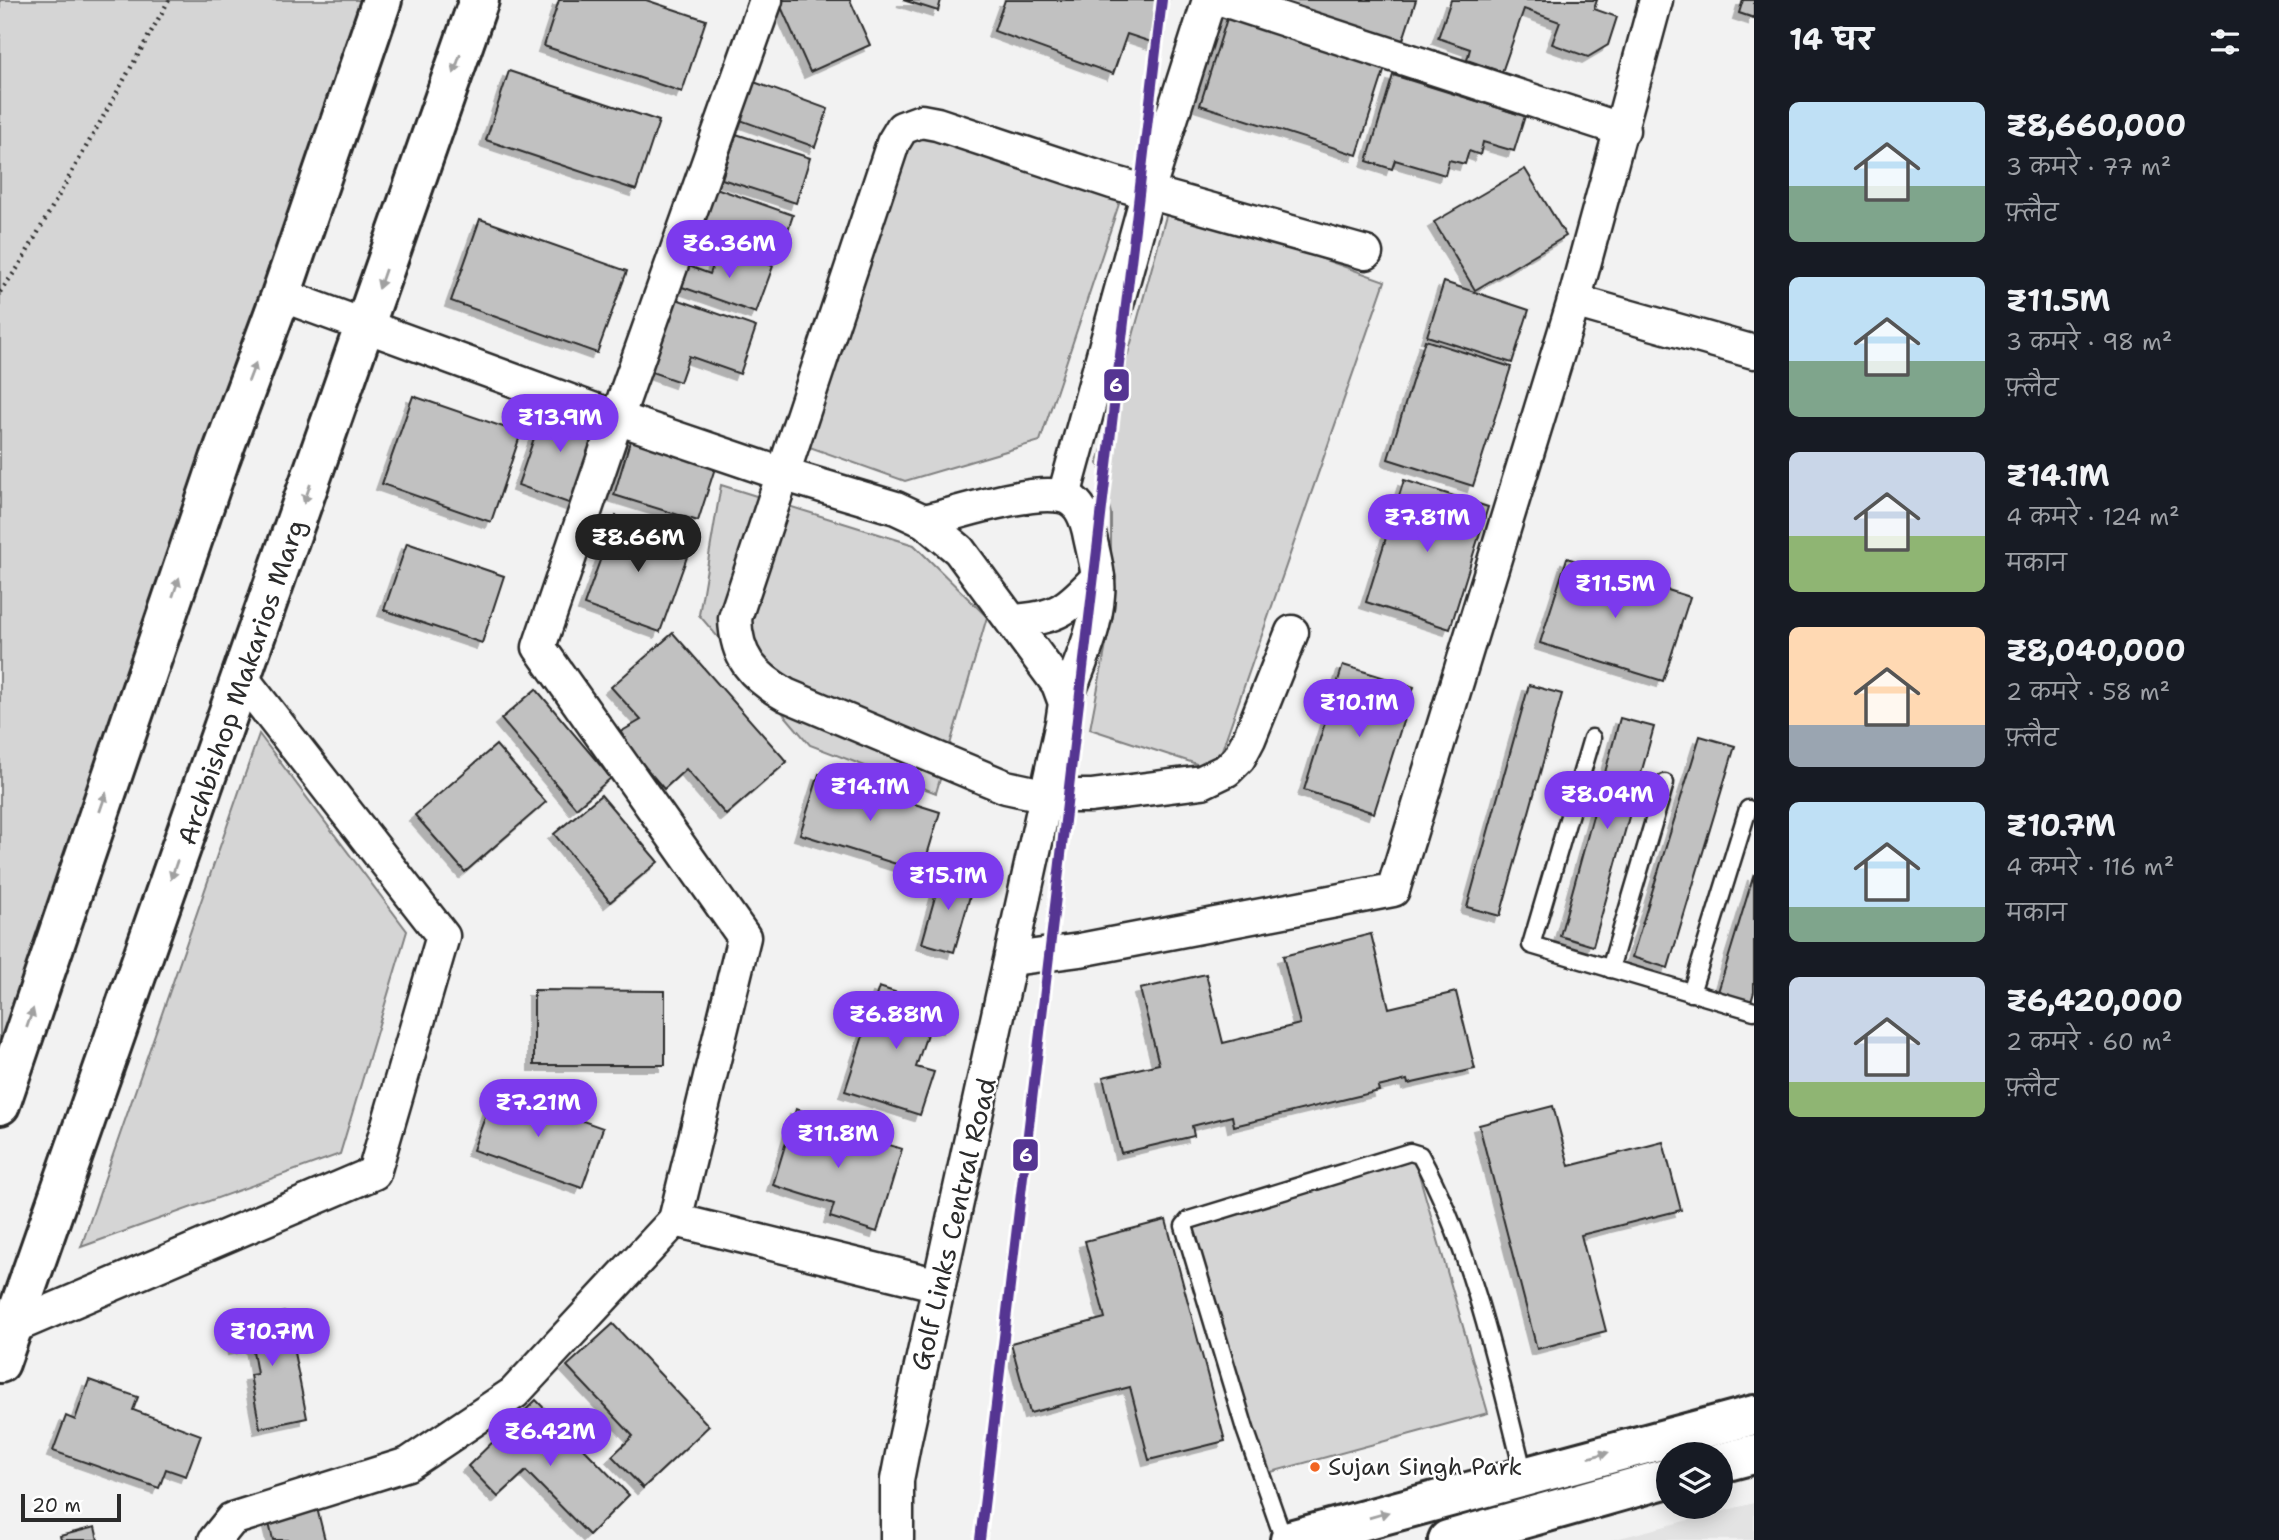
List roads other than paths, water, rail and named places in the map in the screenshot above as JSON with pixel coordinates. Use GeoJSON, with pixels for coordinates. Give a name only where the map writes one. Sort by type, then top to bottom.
{"type":"FeatureCollection","features":[{"type":"Feature","properties":{"kind":"street"},"geometry":{"type":"LineString","coordinates":[[0,1105],[220,459],[281,296],[383,0]]}},
{"type":"Feature","properties":{"kind":"street","name":"Archbishop Makarios Marg"},"geometry":{"type":"LineString","coordinates":[[0,1363],[6,1325],[242,678],[479,0]]}},
{"type":"Feature","properties":{"kind":"street"},"geometry":{"type":"LineString","coordinates":[[215,1540],[232,1519],[408,1464],[514,1393],[675,1220],[744,937],[539,647],[617,418],[766,0]]}},
{"type":"Feature","properties":{"kind":"street"},"geometry":{"type":"LineString","coordinates":[[924,521],[1040,495],[1065,496],[1148,192],[1209,0]]}},
{"type":"Feature","properties":{"kind":"street"},"geometry":{"type":"LineString","coordinates":[[1224,0],[1623,130]]}},
{"type":"Feature","properties":{"kind":"street"},"geometry":{"type":"LineString","coordinates":[[1012,959],[1080,950],[1393,890],[1574,300],[1623,130],[1656,0]]}},
{"type":"Feature","properties":{"kind":"street"},"geometry":{"type":"LineString","coordinates":[[1292,632],[1249,739],[1239,758],[1227,770],[1202,782],[1091,796],[1048,796],[1006,787],[786,695],[765,683],[745,659],[735,641],[735,618],[893,143],[902,128],[921,121],[937,124],[1148,192],[1366,253]]}},
{"type":"Feature","properties":{"kind":"street"},"geometry":{"type":"LineString","coordinates":[[281,296],[617,418],[782,474],[895,508],[924,521],[959,550],[1044,662],[1065,703]]}},
{"type":"Feature","properties":{"kind":"street"},"geometry":{"type":"LineString","coordinates":[[1574,300],[1754,352]]}},
{"type":"Feature","properties":{"kind":"street","name":"Golf Links Central Road"},"geometry":{"type":"LineString","coordinates":[[897,1540],[897,1480],[1048,796],[1065,703],[1095,618],[1098,577],[1087,522],[1079,507],[1065,496]]}},
{"type":"Feature","properties":{"kind":"street"},"geometry":{"type":"LineString","coordinates":[[1013,621],[1054,616],[1072,605],[1098,577]]}},
{"type":"Feature","properties":{"kind":"street"},"geometry":{"type":"LineString","coordinates":[[6,1325],[374,1173],[443,936],[242,678]]}},
{"type":"Feature","properties":{"kind":"street"},"geometry":{"type":"LineString","coordinates":[[675,1220],[939,1286]]}},
{"type":"Feature","properties":{"kind":"street"},"geometry":{"type":"LineString","coordinates":[[1290,1540],[1754,1415]]}},
{"type":"Feature","properties":{"kind":"street"},"geometry":{"type":"LineString","coordinates":[[1733,1460],[1754,1454]]}},
{"type":"Feature","properties":{"kind":"street"},"geometry":{"type":"LineString","coordinates":[[1448,1540],[1538,1521],[1656,1482]]}},
{"type":"Feature","properties":{"kind":"lane"},"geometry":{"type":"LineString","coordinates":[[1592,738],[1531,945],[1754,1011]]}},
{"type":"Feature","properties":{"kind":"lane"},"geometry":{"type":"LineString","coordinates":[[1610,969],[1665,783]]}},
{"type":"Feature","properties":{"kind":"lane"},"geometry":{"type":"LineString","coordinates":[[1691,993],[1748,809]]}},
{"type":"Feature","properties":{"kind":"lane"},"geometry":{"type":"LineString","coordinates":[[1284,1540],[1241,1416],[1184,1226],[1189,1220],[1249,1199],[1410,1152],[1420,1155],[1439,1189],[1490,1340],[1524,1475]]}},
{"type":"Feature","properties":{"kind":"place","name":"Sujan Singh Park"},"geometry":{"type":"Point","coordinates":[1315,1467]}}]}
